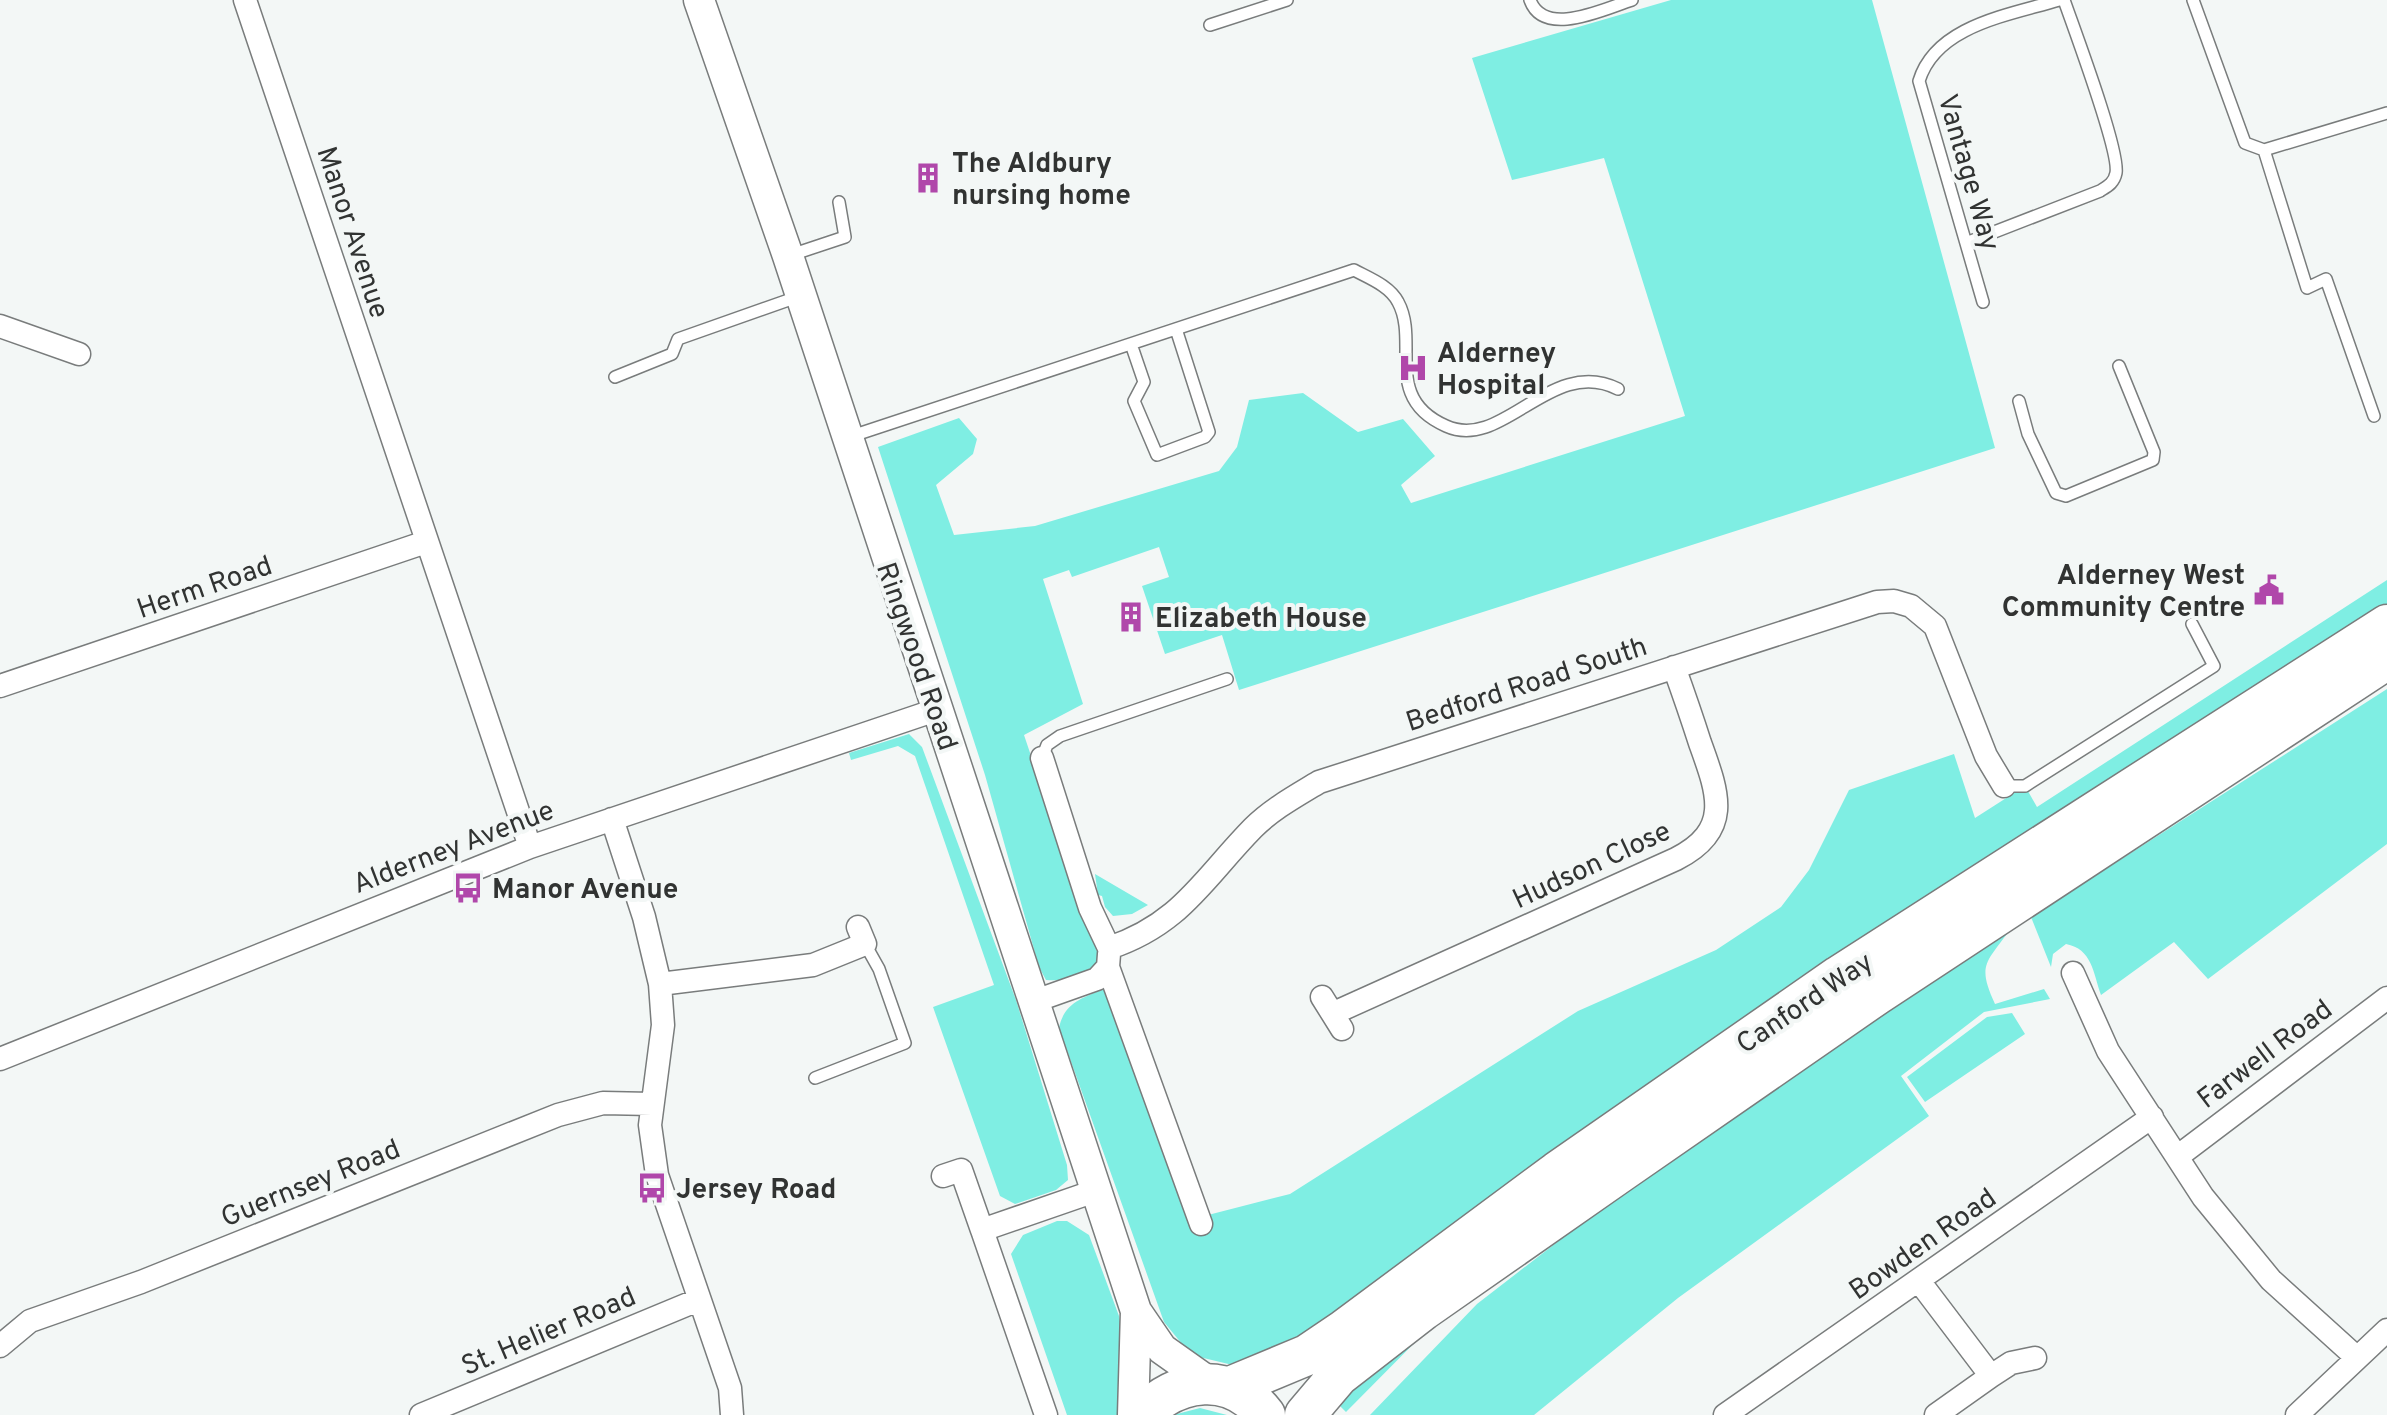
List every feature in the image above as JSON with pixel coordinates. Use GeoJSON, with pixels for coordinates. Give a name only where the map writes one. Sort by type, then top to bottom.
{"type":"FeatureCollection","features":[{"type":"Feature","properties":{"kind":"highway","name":"Canford Way"},"geometry":{"type":"LineString","coordinates":[[1142,1415],[1158,1398],[1183,1386],[1220,1385],[1307,1355],[1557,1172],[1839,976],[2387,625]]}},
{"type":"Feature","properties":{"kind":"highway","name":"Canford Way"},"geometry":{"type":"LineString","coordinates":[[1305,1415],[1338,1376],[1423,1310],[1619,1173],[1876,995],[2387,659]]}},
{"type":"Feature","properties":{"kind":"highway"},"geometry":{"type":"LineString","coordinates":[[1220,1385],[1256,1402],[1265,1415]]}},
{"type":"Feature","properties":{"kind":"main road","name":"Ringwood Road"},"geometry":{"type":"LineString","coordinates":[[699,0],[788,256],[845,439],[1136,1311],[1162,1349],[1220,1385]]}},
{"type":"Feature","properties":{"kind":"main road","name":"Ringwood Road"},"geometry":{"type":"LineString","coordinates":[[1133,1415],[1136,1311]]}},
{"type":"Feature","properties":{"kind":"street","name":"Manor Avenue"},"geometry":{"type":"LineString","coordinates":[[245,0],[530,847]]}},
{"type":"Feature","properties":{"kind":"street"},"geometry":{"type":"LineString","coordinates":[[0,326],[79,354]]}},
{"type":"Feature","properties":{"kind":"street","name":"Herm Road"},"geometry":{"type":"LineString","coordinates":[[0,686],[426,542]]}},
{"type":"Feature","properties":{"kind":"street","name":"Bedford Road South"},"geometry":{"type":"LineString","coordinates":[[1035,1001],[1097,979],[1108,958],[1174,915],[1255,826],[1284,803],[1319,782],[1877,602],[1894,601],[1911,606],[1935,626],[1986,756],[2004,786]]}},
{"type":"Feature","properties":{"kind":"street","name":"Hudson Close"},"geometry":{"type":"LineString","coordinates":[[1332,1013],[1676,859],[1702,842],[1716,815],[1716,791],[1674,667]]}},
{"type":"Feature","properties":{"kind":"street","name":"Alderney Avenue"},"geometry":{"type":"LineString","coordinates":[[0,1059],[530,847],[936,710]]}},
{"type":"Feature","properties":{"kind":"street"},"geometry":{"type":"LineString","coordinates":[[1042,758],[1090,908],[1201,1224]]}},
{"type":"Feature","properties":{"kind":"street"},"geometry":{"type":"LineString","coordinates":[[612,819],[644,917],[660,984],[663,1025],[650,1125],[657,1175],[730,1388],[732,1415]]}},
{"type":"Feature","properties":{"kind":"street"},"geometry":{"type":"LineString","coordinates":[[660,984],[813,965],[862,936]]}},
{"type":"Feature","properties":{"kind":"street"},"geometry":{"type":"LineString","coordinates":[[2073,973],[2108,1051],[2203,1197],[2271,1280],[2356,1357]]}},
{"type":"Feature","properties":{"kind":"street","name":"Farwell Road"},"geometry":{"type":"LineString","coordinates":[[2177,1157],[2387,998]]}},
{"type":"Feature","properties":{"kind":"street","name":"Guernsey Road"},"geometry":{"type":"LineString","coordinates":[[0,1346],[30,1321],[141,1282],[558,1115],[603,1103],[652,1104]]}},
{"type":"Feature","properties":{"kind":"street","name":"Bowden Road"},"geometry":{"type":"LineString","coordinates":[[1725,1415],[2152,1117]]}},
{"type":"Feature","properties":{"kind":"street"},"geometry":{"type":"LineString","coordinates":[[952,1173],[982,1230],[1046,1415]]}},
{"type":"Feature","properties":{"kind":"street"},"geometry":{"type":"LineString","coordinates":[[982,1230],[1095,1191]]}},
{"type":"Feature","properties":{"kind":"street"},"geometry":{"type":"LineString","coordinates":[[1919,1281],[1991,1376]]}},
{"type":"Feature","properties":{"kind":"street","name":"St. Helier Road"},"geometry":{"type":"LineString","coordinates":[[421,1415],[698,1300]]}},
{"type":"Feature","properties":{"kind":"street"},"geometry":{"type":"LineString","coordinates":[[2297,1415],[2387,1330]]}},
{"type":"Feature","properties":{"kind":"street"},"geometry":{"type":"LineString","coordinates":[[1936,1415],[2011,1363],[2035,1358]]}},
{"type":"Feature","properties":{"kind":"lane"},"geometry":{"type":"LineString","coordinates":[[1210,25],[1287,0]]}},
{"type":"Feature","properties":{"kind":"lane"},"geometry":{"type":"LineString","coordinates":[[1530,0],[1543,15],[1557,20],[1576,18],[1632,0]]}},
{"type":"Feature","properties":{"kind":"lane"},"geometry":{"type":"LineString","coordinates":[[1966,243],[2100,191],[2112,184],[2116,175],[2113,147],[2062,0]]}},
{"type":"Feature","properties":{"kind":"lane","name":"Vantage Way"},"geometry":{"type":"LineString","coordinates":[[1983,302],[1919,81],[1924,66],[1944,41],[2062,0]]}},
{"type":"Feature","properties":{"kind":"lane"},"geometry":{"type":"LineString","coordinates":[[2193,0],[2245,143],[2264,150],[2387,113]]}},
{"type":"Feature","properties":{"kind":"lane"},"geometry":{"type":"LineString","coordinates":[[2264,150],[2307,288],[2326,279],[2374,416]]}},
{"type":"Feature","properties":{"kind":"lane"},"geometry":{"type":"LineString","coordinates":[[788,256],[845,237],[839,202]]}},
{"type":"Feature","properties":{"kind":"lane"},"geometry":{"type":"LineString","coordinates":[[845,439],[1354,270],[1389,291],[1398,301],[1403,316],[1410,387],[1424,414],[1448,428],[1463,431],[1489,425],[1556,389],[1582,381],[1604,382],[1618,389]]}},
{"type":"Feature","properties":{"kind":"lane"},"geometry":{"type":"LineString","coordinates":[[615,377],[672,354],[678,339],[801,296]]}},
{"type":"Feature","properties":{"kind":"lane"},"geometry":{"type":"LineString","coordinates":[[1131,344],[1144,382],[1134,401],[1157,455],[1205,437],[1210,427],[1176,329]]}},
{"type":"Feature","properties":{"kind":"lane"},"geometry":{"type":"LineString","coordinates":[[2019,401],[2028,434],[2056,493],[2066,496],[2153,460],[2154,452],[2119,366]]}},
{"type":"Feature","properties":{"kind":"lane"},"geometry":{"type":"LineString","coordinates":[[2004,786],[2025,786],[2214,666],[2192,624]]}},
{"type":"Feature","properties":{"kind":"lane"},"geometry":{"type":"LineString","coordinates":[[1042,758],[1047,745],[1060,736],[1227,679]]}},
{"type":"Feature","properties":{"kind":"lane"},"geometry":{"type":"LineString","coordinates":[[815,1078],[905,1043],[879,969],[862,936]]}},
{"type":"Feature","properties":{"kind":"shaded area"},"geometry":{"type":"Polygon","coordinates":[[[1671,0],[1872,0],[1995,448],[1239,690],[1222,635],[1165,654],[1142,586],[1169,577],[1159,547],[1072,577],[1069,570],[1043,579],[1083,704],[1024,735],[1100,960],[1075,977],[1046,980],[1039,967],[985,775],[878,447],[959,418],[977,439],[973,454],[936,485],[954,535],[1035,526],[1219,471],[1237,447],[1249,400],[1303,393],[1358,432],[1403,419],[1435,456],[1401,485],[1411,503],[1685,416],[1604,158],[1512,180],[1472,58],[1671,0]]]}},
{"type":"Feature","properties":{"kind":"shaded area"},"geometry":{"type":"Polygon","coordinates":[[[2387,580],[2387,611],[1318,1329],[1241,1367],[1191,1355],[1164,1322],[1059,1028],[1065,1013],[1075,1002],[1104,989],[1111,992],[1194,1232],[1208,1215],[1290,1194],[1578,1011],[1716,950],[1781,907],[1809,870],[1849,790],[1954,754],[1975,818],[2025,786],[2037,807],[2387,580]]]}},
{"type":"Feature","properties":{"kind":"shaded area"},"geometry":{"type":"Polygon","coordinates":[[[2387,689],[2387,844],[2208,979],[2174,942],[2101,995],[2090,963],[2075,947],[2066,944],[2053,954],[2051,967],[2031,917],[2387,689]]]}},
{"type":"Feature","properties":{"kind":"shaded area"},"geometry":{"type":"Polygon","coordinates":[[[909,734],[922,747],[1016,1000],[1067,1165],[1068,1180],[1056,1190],[1015,1204],[1000,1196],[933,1007],[994,985],[915,756],[898,746],[851,760],[849,753],[909,734]]]}},
{"type":"Feature","properties":{"kind":"shaded area"},"geometry":{"type":"Polygon","coordinates":[[[1095,874],[1148,905],[1132,914],[1113,916],[1105,907],[1102,896],[1098,895],[1095,874]]]}},
{"type":"Feature","properties":{"kind":"shaded area"},"geometry":{"type":"Polygon","coordinates":[[[2009,931],[1990,958],[1985,972],[1995,1004],[2044,989],[2050,999],[1984,1012],[1901,1076],[1929,1116],[1678,1298],[1534,1415],[1370,1415],[1477,1304],[1605,1205],[1811,1061],[2009,931]]]}},
{"type":"Feature","properties":{"kind":"shaded area"},"geometry":{"type":"Polygon","coordinates":[[[2012,1013],[2025,1034],[1925,1102],[1907,1077],[1987,1017],[2012,1013]]]}},
{"type":"Feature","properties":{"kind":"shaded area"},"geometry":{"type":"Polygon","coordinates":[[[1057,1221],[1067,1221],[1089,1235],[1119,1316],[1125,1350],[1117,1415],[1067,1415],[1011,1254],[1023,1235],[1057,1221]]]}},
{"type":"Feature","properties":{"kind":"shaded area"},"geometry":{"type":"Polygon","coordinates":[[[1452,1305],[1346,1412],[1337,1403],[1452,1305]]]}},
{"type":"Feature","properties":{"kind":"shaded area"},"geometry":{"type":"Polygon","coordinates":[[[1200,1408],[1227,1415],[1173,1415],[1200,1408]]]}},
{"type":"Feature","properties":{"kind":"place","name":"The Aldbury nursing home"},"geometry":{"type":"Point","coordinates":[928,178]}},
{"type":"Feature","properties":{"kind":"place","name":"Alderney Hospital"},"geometry":{"type":"Point","coordinates":[1413,368]}},
{"type":"Feature","properties":{"kind":"place","name":"Alderney West Community Centre"},"geometry":{"type":"Point","coordinates":[2269,590]}},
{"type":"Feature","properties":{"kind":"place","name":"Elizabeth House"},"geometry":{"type":"Point","coordinates":[1131,617]}},
{"type":"Feature","properties":{"kind":"place","name":"Manor Avenue"},"geometry":{"type":"Point","coordinates":[468,888]}},
{"type":"Feature","properties":{"kind":"place","name":"Jersey Road"},"geometry":{"type":"Point","coordinates":[652,1188]}}]}
